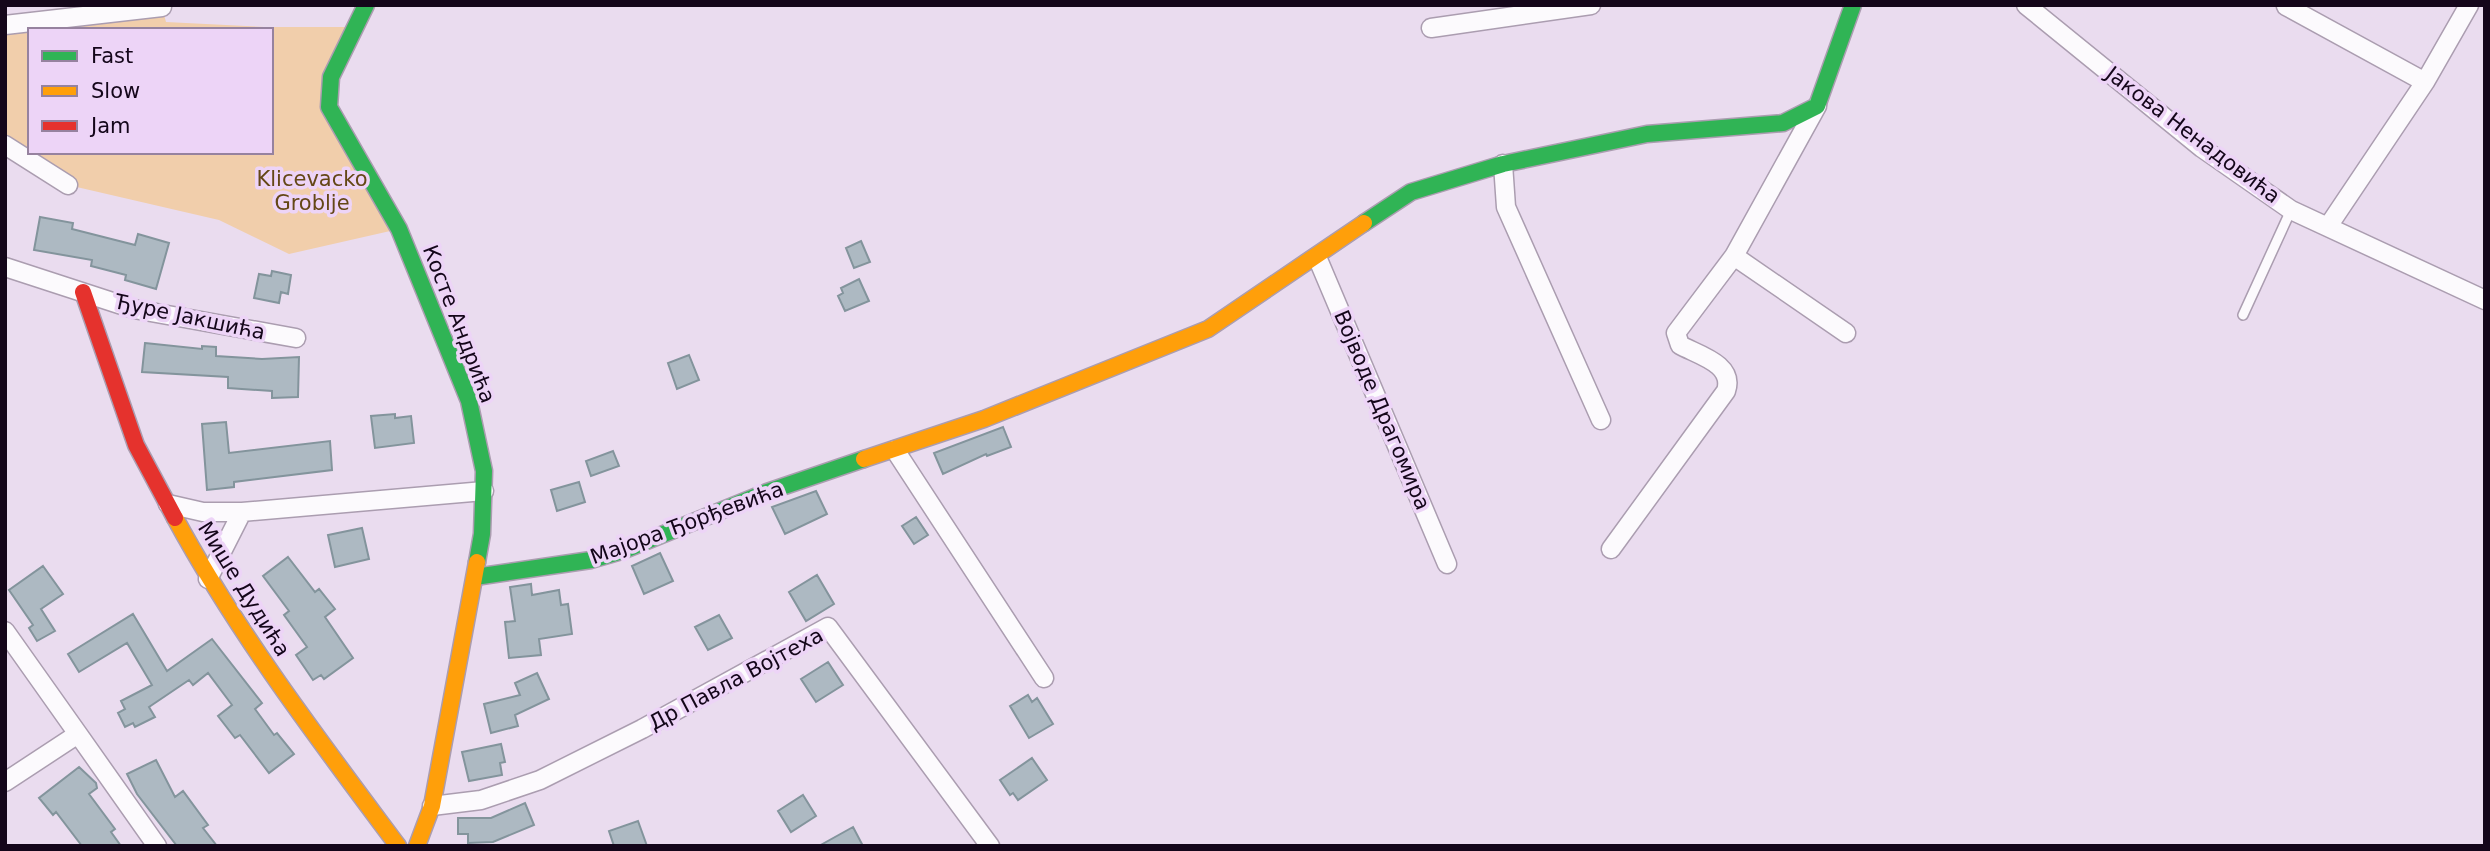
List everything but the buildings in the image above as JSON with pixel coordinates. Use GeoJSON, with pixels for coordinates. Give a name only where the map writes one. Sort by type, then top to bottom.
{"type":"FeatureCollection","features":[{"type":"Feature","properties":{"kind":"street","name":"Косте Андрића"},"geometry":{"type":"LineString","coordinates":[[366,5],[331,77],[329,107],[399,229],[469,401],[482,451],[482,534],[475,577],[432,806],[417,846]]}},
{"type":"Feature","properties":{"kind":"street"},"geometry":{"type":"LineString","coordinates":[[1431,28],[1591,5]]}},
{"type":"Feature","properties":{"kind":"street"},"geometry":{"type":"LineString","coordinates":[[1611,549],[1726,391],[1728,379],[1722,368],[1680,345],[1676,332],[1734,256],[1817,106],[1853,5]]}},
{"type":"Feature","properties":{"kind":"street","name":"Јакова Ненадовића"},"geometry":{"type":"LineString","coordinates":[[2026,5],[2202,148],[2291,209],[2485,300]]}},
{"type":"Feature","properties":{"kind":"street"},"geometry":{"type":"LineString","coordinates":[[2329,225],[2426,82],[2469,5]]}},
{"type":"Feature","properties":{"kind":"street"},"geometry":{"type":"LineString","coordinates":[[2286,6],[2426,82]]}},
{"type":"Feature","properties":{"kind":"street"},"geometry":{"type":"LineString","coordinates":[[5,25],[162,7]]}},
{"type":"Feature","properties":{"kind":"street"},"geometry":{"type":"LineString","coordinates":[[1317,257],[1411,192],[1503,164],[1647,134],[1783,123],[1817,106]]}},
{"type":"Feature","properties":{"kind":"street"},"geometry":{"type":"LineString","coordinates":[[5,145],[68,185]]}},
{"type":"Feature","properties":{"kind":"street"},"geometry":{"type":"LineString","coordinates":[[1503,164],[1506,207],[1601,420]]}},
{"type":"Feature","properties":{"kind":"street"},"geometry":{"type":"LineString","coordinates":[[1734,256],[1846,333]]}},
{"type":"Feature","properties":{"kind":"street","name":"Мајора Ђорђевића"},"geometry":{"type":"LineString","coordinates":[[475,577],[591,560],[622,551],[768,492],[984,419],[1208,328],[1317,257]]}},
{"type":"Feature","properties":{"kind":"street","name":"Војводе Драгомира"},"geometry":{"type":"LineString","coordinates":[[1317,257],[1447,564]]}},
{"type":"Feature","properties":{"kind":"street","name":"Ђуре Јакшића"},"geometry":{"type":"LineString","coordinates":[[5,267],[134,309],[296,338]]}},
{"type":"Feature","properties":{"kind":"street","name":"Мише Дудића"},"geometry":{"type":"LineString","coordinates":[[83,292],[136,445],[208,579],[316,737],[398,846]]}},
{"type":"Feature","properties":{"kind":"street"},"geometry":{"type":"LineString","coordinates":[[895,450],[1044,677]]}},
{"type":"Feature","properties":{"kind":"street"},"geometry":{"type":"LineString","coordinates":[[168,504],[203,512],[242,512],[484,491]]}},
{"type":"Feature","properties":{"kind":"street"},"geometry":{"type":"LineString","coordinates":[[208,579],[242,512]]}},
{"type":"Feature","properties":{"kind":"street","name":"Др Павла Војтеха"},"geometry":{"type":"LineString","coordinates":[[432,806],[481,800],[540,780],[642,729],[828,627],[990,846]]}},
{"type":"Feature","properties":{"kind":"street"},"geometry":{"type":"LineString","coordinates":[[5,631],[157,846]]}},
{"type":"Feature","properties":{"kind":"street"},"geometry":{"type":"LineString","coordinates":[[5,782],[78,734]]}},
{"type":"Feature","properties":{"kind":"lane"},"geometry":{"type":"LineString","coordinates":[[2242,315],[2291,209]]}},
{"type":"Feature","properties":{"kind":"green space","name":"Klicevacko Groblje"},"geometry":{"type":"Polygon","coordinates":[[[162,7],[166,22],[264,27],[353,27],[329,107],[399,229],[289,254],[219,220],[68,185],[5,145],[5,25],[162,7]]]}},
{"type":"Feature","properties":{"kind":"traffic: fast"},"geometry":{"type":"LineString","coordinates":[[366,5],[331,77],[329,107],[399,229],[469,401],[484,471],[482,534],[477,562]]}},
{"type":"Feature","properties":{"kind":"traffic: fast"},"geometry":{"type":"LineString","coordinates":[[1364,223],[1411,192],[1503,164],[1647,134],[1783,123],[1817,106],[1853,5]]}},
{"type":"Feature","properties":{"kind":"traffic: fast"},"geometry":{"type":"LineString","coordinates":[[475,577],[591,560],[622,551],[767,492],[864,459]]}},
{"type":"Feature","properties":{"kind":"traffic: slow"},"geometry":{"type":"LineString","coordinates":[[864,459],[984,419],[1208,329],[1364,223]]}},
{"type":"Feature","properties":{"kind":"traffic: slow"},"geometry":{"type":"LineString","coordinates":[[175,518],[252,645],[398,846]]}},
{"type":"Feature","properties":{"kind":"traffic: slow"},"geometry":{"type":"LineString","coordinates":[[417,846],[432,806],[477,562]]}},
{"type":"Feature","properties":{"kind":"traffic: jam"},"geometry":{"type":"LineString","coordinates":[[83,292],[136,445],[175,518]]}}]}
